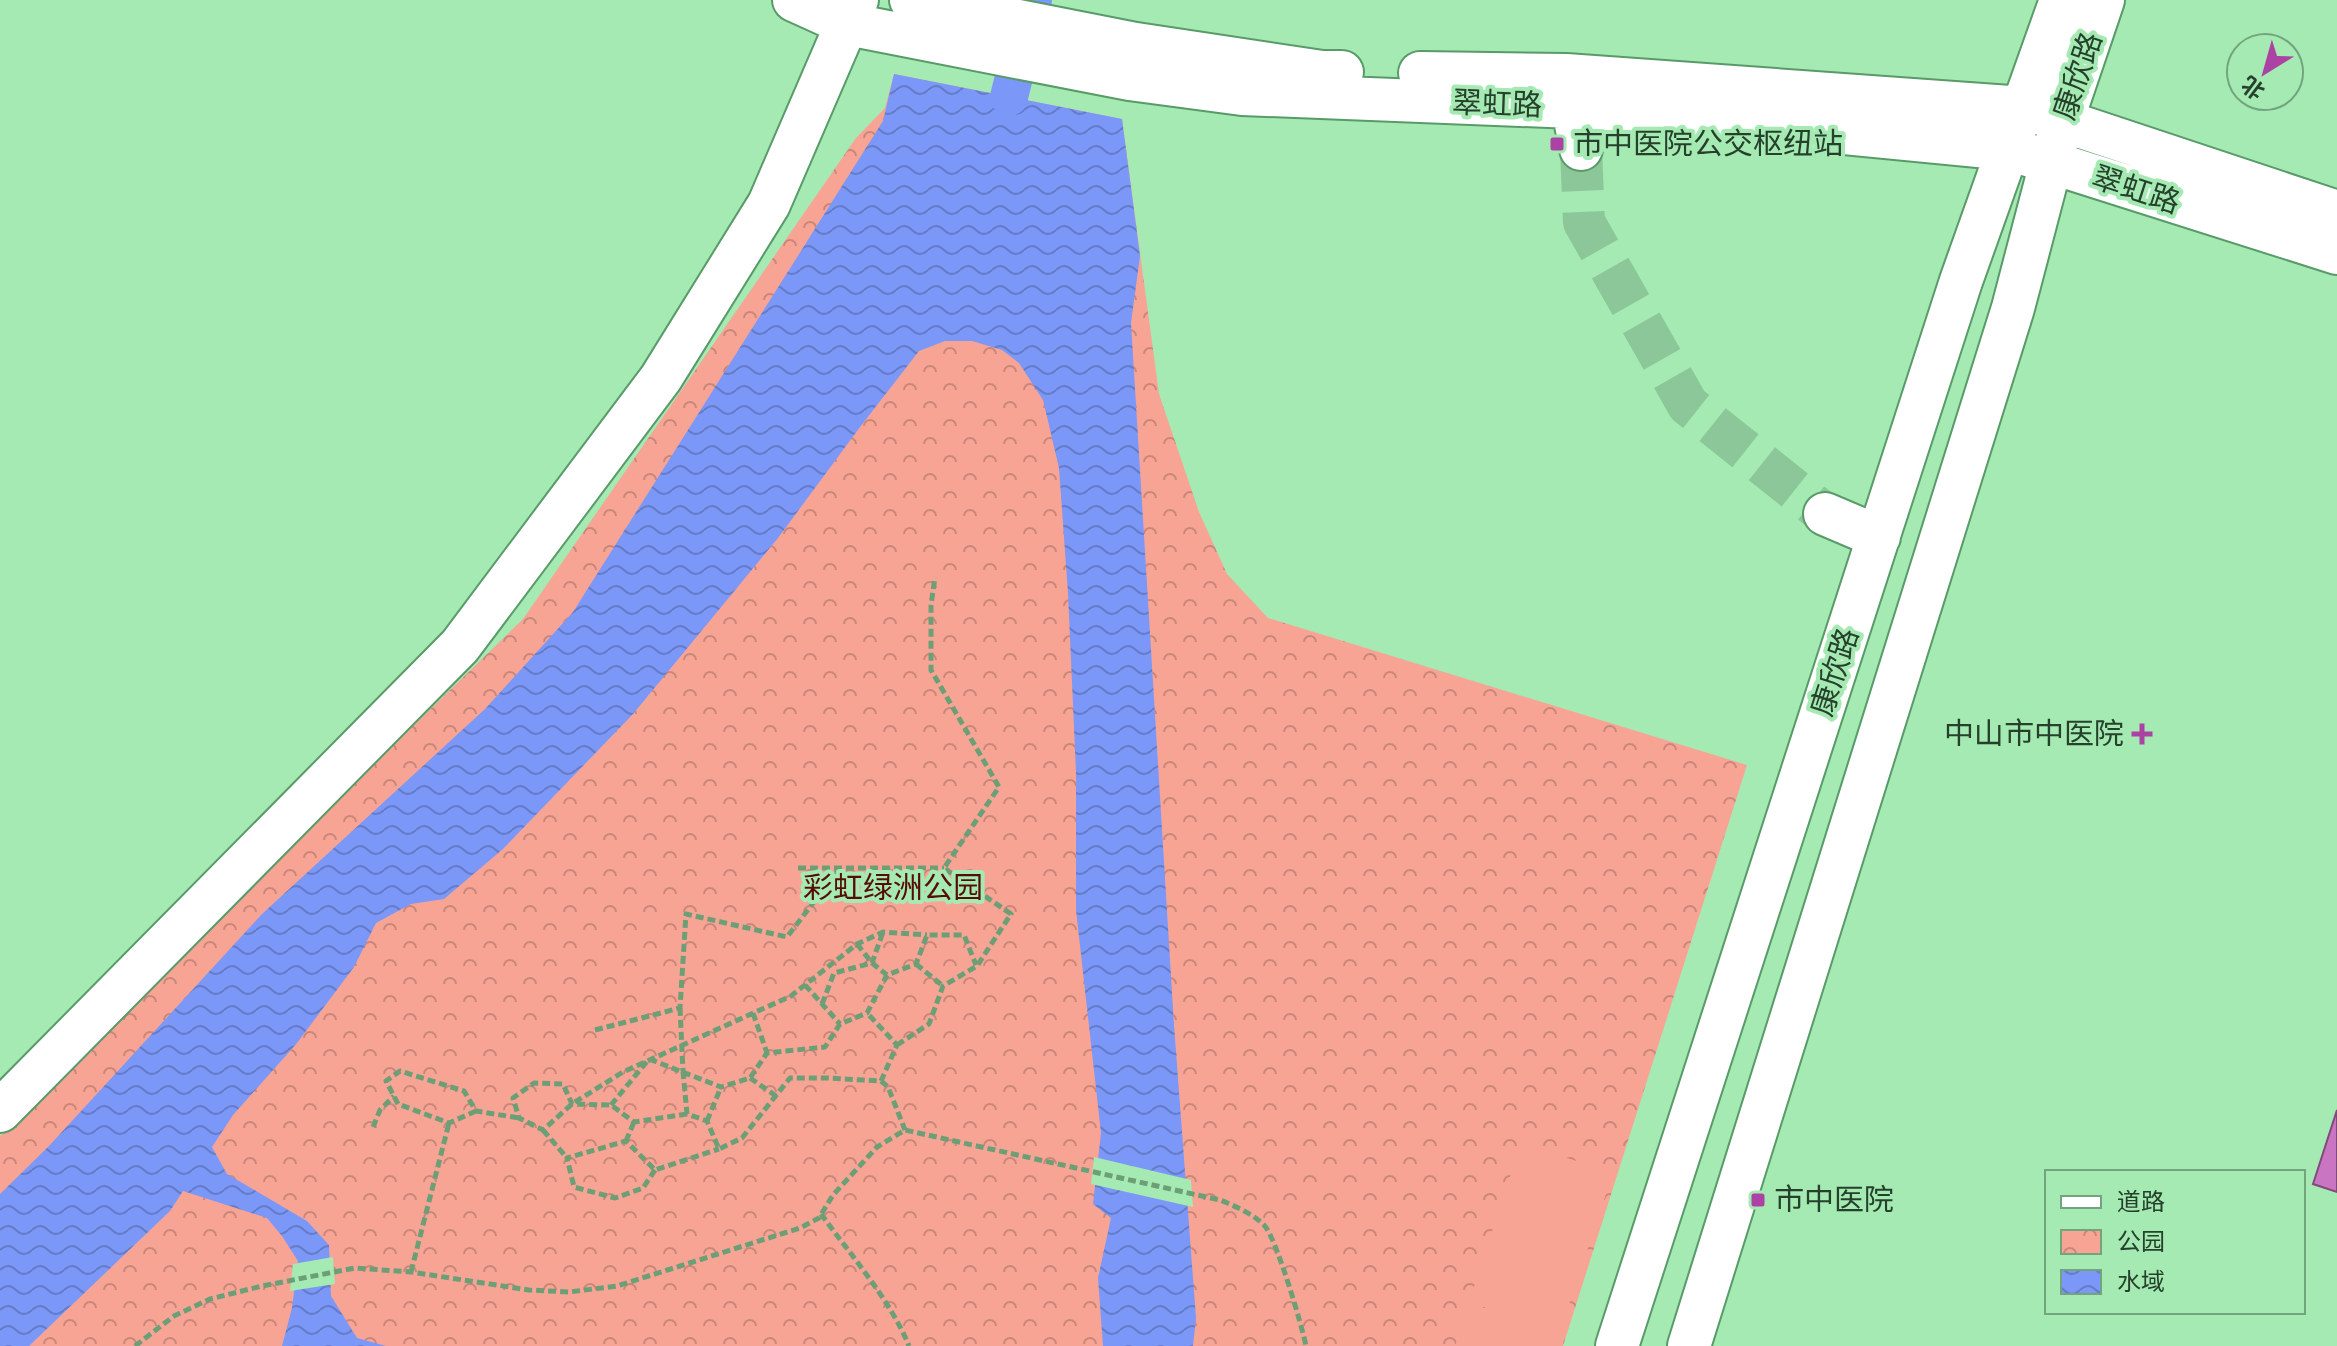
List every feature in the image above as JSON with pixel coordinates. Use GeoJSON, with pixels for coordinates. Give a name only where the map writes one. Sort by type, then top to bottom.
{"type":"FeatureCollection","features":[{"type":"Feature","properties":{"kind":"street","name":"翠虹路"},"geometry":{"type":"LineString","coordinates":[[794,0],[852,12],[906,17],[1132,62],[1242,94],[1569,91],[2043,114],[2337,212]]}},
{"type":"Feature","properties":{"kind":"street","name":"康欣路"},"geometry":{"type":"LineString","coordinates":[[1689,1346],[2013,308],[2051,163],[2043,114],[2061,0]]}},
{"type":"Feature","properties":{"kind":"street","name":"康欣路"},"geometry":{"type":"LineString","coordinates":[[1617,1346],[1961,281],[2009,149],[2043,114],[2103,0]]}},
{"type":"Feature","properties":{"kind":"street"},"geometry":{"type":"LineString","coordinates":[[0,1111],[460,646],[661,378],[769,204],[852,12]]}},
{"type":"Feature","properties":{"kind":"street","name":"翠虹路"},"geometry":{"type":"LineString","coordinates":[[1569,91],[2009,149],[2337,253]]}},
{"type":"Feature","properties":{"kind":"street"},"geometry":{"type":"LineString","coordinates":[[1569,91],[1581,149]]}},
{"type":"Feature","properties":{"kind":"street"},"geometry":{"type":"LineString","coordinates":[[1825,514],[1879,537]]}},
{"type":"Feature","properties":{"kind":"path"},"geometry":{"type":"LineString","coordinates":[[935,577],[931,605],[931,670],[999,787],[944,868]]}},
{"type":"Feature","properties":{"kind":"path"},"geometry":{"type":"LineString","coordinates":[[798,868],[944,868],[1011,914],[977,966],[943,986],[929,1024],[897,1045],[881,1081]]}},
{"type":"Feature","properties":{"kind":"path"},"geometry":{"type":"LineString","coordinates":[[687,1114],[680,1008],[686,914],[787,937],[840,868]]}},
{"type":"Feature","properties":{"kind":"path"},"geometry":{"type":"LineString","coordinates":[[543,1130],[572,1104],[623,1072],[791,996],[857,944],[883,932],[964,935],[977,966]]}},
{"type":"Feature","properties":{"kind":"path"},"geometry":{"type":"LineString","coordinates":[[872,963],[883,932]]}},
{"type":"Feature","properties":{"kind":"path"},"geometry":{"type":"LineString","coordinates":[[649,1059],[721,1087],[750,1078],[767,1053],[825,1047],[840,1024],[867,1013],[887,975],[916,964],[927,935]]}},
{"type":"Feature","properties":{"kind":"path"},"geometry":{"type":"LineString","coordinates":[[857,944],[872,963],[887,975]]}},
{"type":"Feature","properties":{"kind":"path"},"geometry":{"type":"LineString","coordinates":[[822,1004],[834,973],[872,963]]}},
{"type":"Feature","properties":{"kind":"path"},"geometry":{"type":"LineString","coordinates":[[916,964],[943,986]]}},
{"type":"Feature","properties":{"kind":"path"},"geometry":{"type":"LineString","coordinates":[[805,985],[840,1024]]}},
{"type":"Feature","properties":{"kind":"path"},"geometry":{"type":"LineString","coordinates":[[595,1030],[680,1008]]}},
{"type":"Feature","properties":{"kind":"path"},"geometry":{"type":"LineString","coordinates":[[753,1013],[767,1053]]}},
{"type":"Feature","properties":{"kind":"path"},"geometry":{"type":"LineString","coordinates":[[867,1013],[897,1045]]}},
{"type":"Feature","properties":{"kind":"path"},"geometry":{"type":"LineString","coordinates":[[611,1105],[649,1059]]}},
{"type":"Feature","properties":{"kind":"path"},"geometry":{"type":"LineString","coordinates":[[476,1111],[464,1091],[400,1071],[386,1081],[398,1104],[449,1123],[476,1111],[519,1118],[543,1130],[567,1158],[574,1187],[615,1198],[643,1188],[655,1170],[742,1138],[790,1078],[881,1081],[888,1087],[905,1130]]}},
{"type":"Feature","properties":{"kind":"path"},"geometry":{"type":"LineString","coordinates":[[750,1078],[776,1096]]}},
{"type":"Feature","properties":{"kind":"path"},"geometry":{"type":"LineString","coordinates":[[519,1118],[513,1098],[534,1083],[563,1084],[572,1104]]}},
{"type":"Feature","properties":{"kind":"path"},"geometry":{"type":"LineString","coordinates":[[719,1149],[707,1121],[721,1087]]}},
{"type":"Feature","properties":{"kind":"path"},"geometry":{"type":"LineString","coordinates":[[373,1127],[380,1110],[394,1096]]}},
{"type":"Feature","properties":{"kind":"path"},"geometry":{"type":"LineString","coordinates":[[572,1104],[611,1105],[634,1122],[687,1114],[707,1121]]}},
{"type":"Feature","properties":{"kind":"path"},"geometry":{"type":"LineString","coordinates":[[626,1141],[634,1122]]}},
{"type":"Feature","properties":{"kind":"path"},"geometry":{"type":"LineString","coordinates":[[411,1272],[449,1123]]}},
{"type":"Feature","properties":{"kind":"path"},"geometry":{"type":"LineString","coordinates":[[135,1346],[174,1316],[210,1299],[355,1268],[411,1272],[529,1290],[569,1292],[617,1286],[800,1228],[819,1218],[833,1195],[877,1147],[905,1130],[1237,1206],[1267,1227],[1284,1270],[1306,1346]]}},
{"type":"Feature","properties":{"kind":"path"},"geometry":{"type":"LineString","coordinates":[[626,1141],[655,1170]]}},
{"type":"Feature","properties":{"kind":"path"},"geometry":{"type":"LineString","coordinates":[[567,1158],[626,1141]]}},
{"type":"Feature","properties":{"kind":"path"},"geometry":{"type":"LineString","coordinates":[[821,1214],[887,1306],[909,1346]]}},
{"type":"Feature","properties":{"kind":"green space","name":"彩虹绿洲公园"},"geometry":{"type":"Polygon","coordinates":[[[894,74],[1122,119],[1159,394],[1199,512],[1227,574],[1268,618],[1747,765],[1563,1346],[0,1346],[0,1136],[241,893],[523,619],[856,138],[885,108],[894,74]]]}},
{"type":"Feature","properties":{"kind":"green space"},"geometry":{"type":"Polygon","coordinates":[[[1521,1143],[1613,1173],[1560,1332],[1469,1302],[1521,1143]]]}},
{"type":"Feature","properties":{"kind":"green space"},"geometry":{"type":"Polygon","coordinates":[[[1469,1305],[1560,1335],[1557,1346],[1455,1346],[1469,1305]]]}},
{"type":"Feature","properties":{"kind":"water"},"geometry":{"type":"Polygon","coordinates":[[[894,74],[1122,119],[1140,256],[1131,323],[1174,1025],[1196,1318],[1193,1346],[1103,1346],[1098,1278],[1111,1218],[1093,1204],[1101,1133],[1076,910],[1076,772],[1059,468],[1043,400],[1019,363],[1002,350],[972,341],[945,341],[919,351],[778,538],[633,714],[503,849],[444,899],[411,904],[376,923],[354,967],[297,1043],[233,1115],[212,1147],[227,1174],[307,1221],[329,1245],[331,1296],[357,1338],[386,1346],[282,1346],[292,1308],[298,1261],[267,1218],[183,1191],[170,1211],[29,1346],[0,1346],[0,1194],[49,1146],[262,914],[485,709],[573,612],[883,121],[894,74]]]}},
{"type":"Feature","properties":{"kind":"pier"},"geometry":{"type":"Polygon","coordinates":[[[1094,1157],[1191,1180],[1193,1207],[1091,1184],[1094,1157]]]}},
{"type":"Feature","properties":{"kind":"pier"},"geometry":{"type":"Polygon","coordinates":[[[333,1257],[335,1284],[290,1291],[293,1264],[333,1257]]]}},
{"type":"Feature","properties":{"kind":"building"},"geometry":{"type":"Polygon","coordinates":[[[2337,1110],[2337,1192],[2313,1184],[2337,1110]]]}},
{"type":"Feature","properties":{"kind":"waterway"},"geometry":{"type":"LineString","coordinates":[[1009,97],[1033,0]]}},
{"type":"Feature","properties":{"kind":"tunnel"},"geometry":{"type":"LineString","coordinates":[[1581,149],[1584,222],[1688,405],[1825,514]]}},
{"type":"Feature","properties":{"kind":"place","name":"市中医院公交枢纽站"},"geometry":{"type":"Point","coordinates":[1557,144]}},
{"type":"Feature","properties":{"kind":"place","name":"中山市中医院"},"geometry":{"type":"Point","coordinates":[2142,734]}},
{"type":"Feature","properties":{"kind":"place","name":"市中医院"},"geometry":{"type":"Point","coordinates":[1758,1200]}}]}
